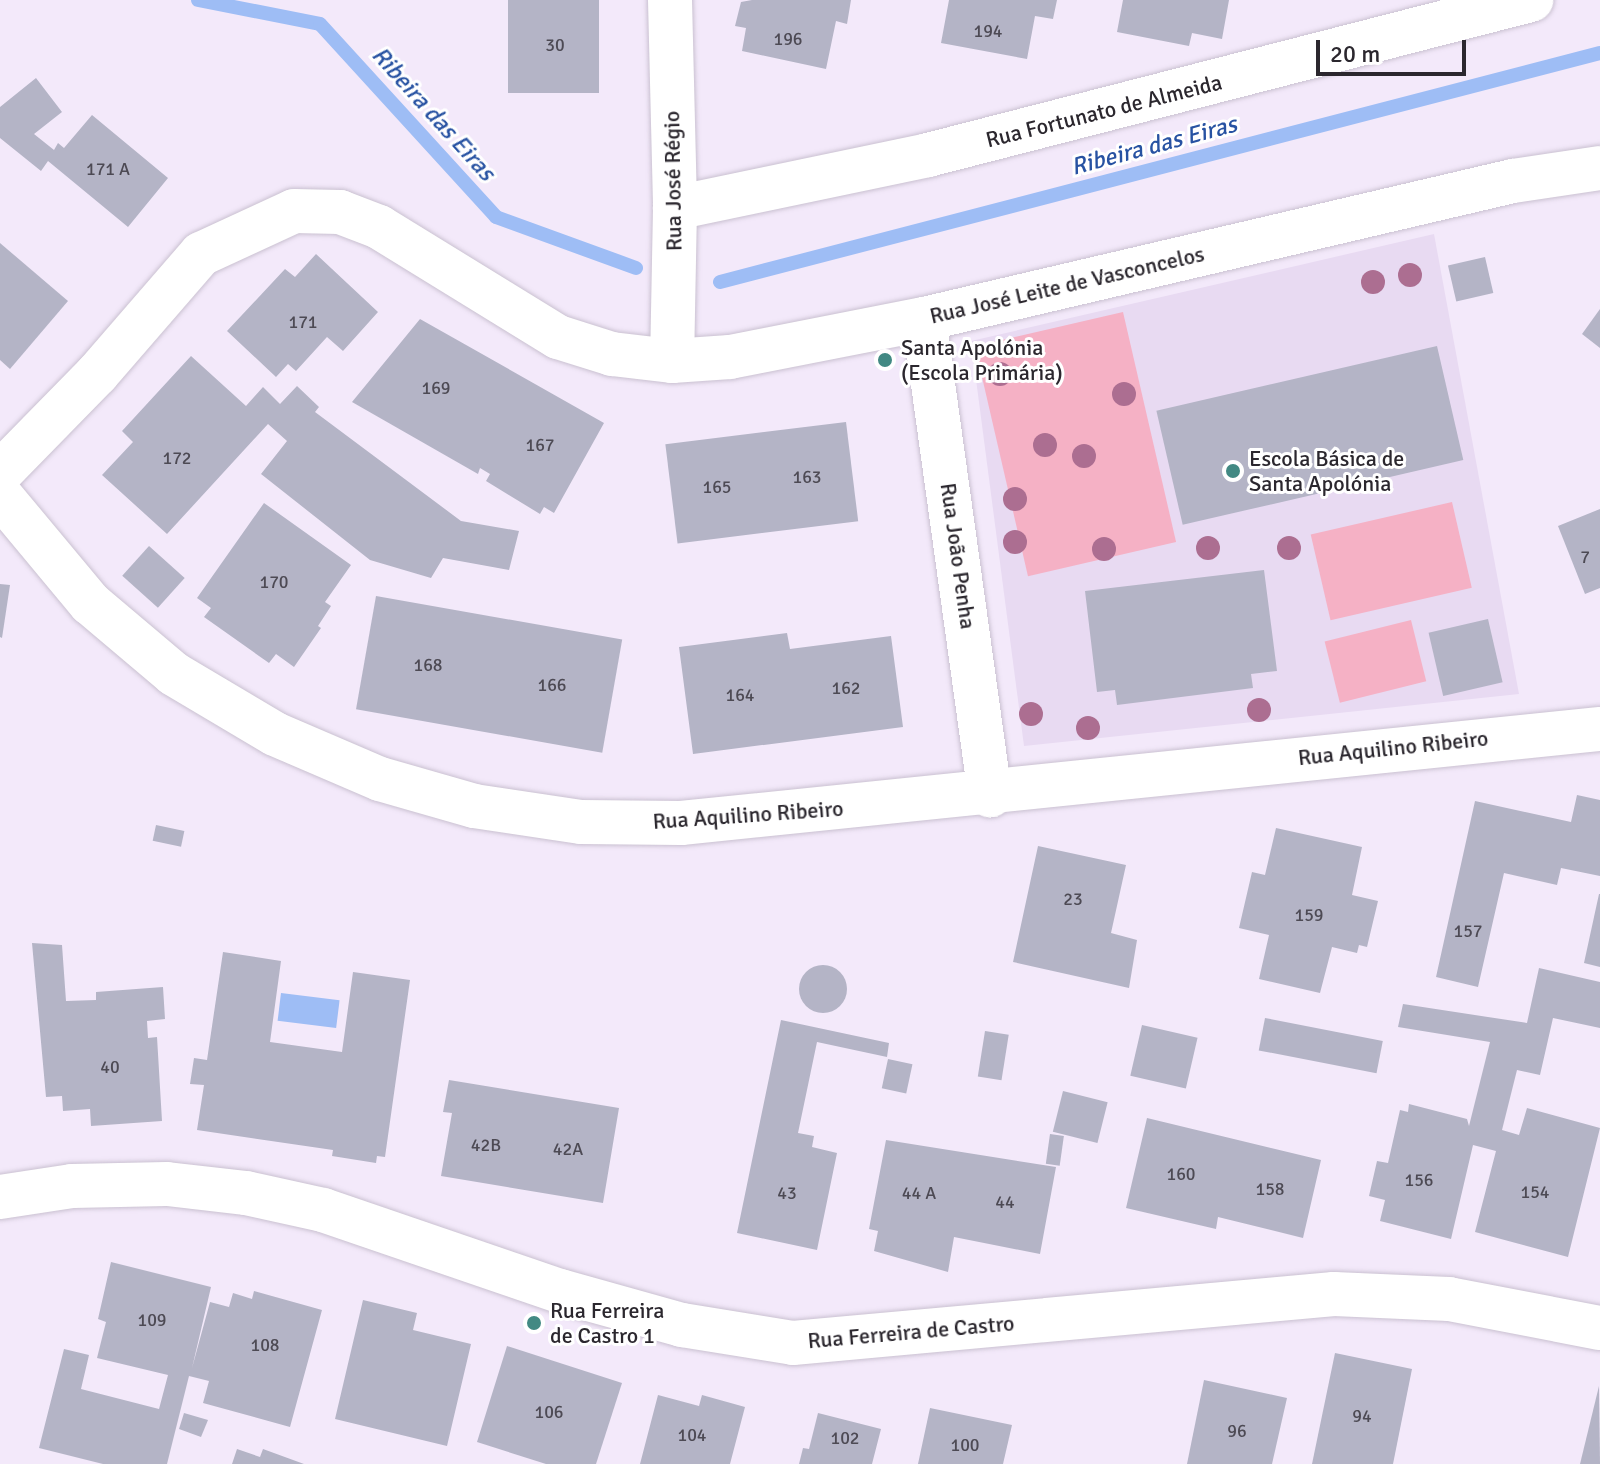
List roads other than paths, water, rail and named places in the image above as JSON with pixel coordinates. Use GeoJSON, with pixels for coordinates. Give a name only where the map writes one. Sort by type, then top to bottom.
{"type":"FeatureCollection","features":[{"type":"Feature","properties":{"kind":"street","name":"Rua José Régio"},"geometry":{"type":"LineString","coordinates":[[670,0],[675,208],[672,361]]}},
{"type":"Feature","properties":{"kind":"street","name":"Rua Fortunato de Almeida"},"geometry":{"type":"LineString","coordinates":[[675,208],[928,155],[1531,0]]}},
{"type":"Feature","properties":{"kind":"street","name":"Rua José Leite de Vasconcelos"},"geometry":{"type":"LineString","coordinates":[[0,473],[97,374],[201,254],[294,211],[340,212],[379,227],[558,337],[612,354],[672,361],[730,357],[924,319],[1513,181],[1600,168]]}},
{"type":"Feature","properties":{"kind":"street","name":"Rua João Penha"},"geometry":{"type":"LineString","coordinates":[[924,319],[990,795]]}},
{"type":"Feature","properties":{"kind":"street","name":"Rua Aquilino Ribeiro"},"geometry":{"type":"LineString","coordinates":[[0,495],[90,603],[174,674],[275,734],[380,779],[474,806],[581,822],[681,823],[990,795],[1600,729]]}},
{"type":"Feature","properties":{"kind":"street","name":"Rua Ferreira de Castro"},"geometry":{"type":"LineString","coordinates":[[0,1197],[72,1186],[167,1184],[246,1193],[323,1210],[560,1291],[682,1325],[793,1343],[1334,1294],[1449,1299],[1600,1328]]}},
{"type":"Feature","properties":{"kind":"water"},"geometry":{"type":"Polygon","coordinates":[[[281,993],[340,1000],[336,1028],[278,1021],[281,993]]]}},
{"type":"Feature","properties":{"kind":"waterway","name":"Ribeira das Eiras"},"geometry":{"type":"LineString","coordinates":[[198,0],[320,24],[496,217],[636,268]]}},
{"type":"Feature","properties":{"kind":"waterway","name":"Ribeira das Eiras"},"geometry":{"type":"LineString","coordinates":[[720,282],[1600,53]]}},
{"type":"Feature","properties":{"kind":"place","name":"Santa Apolónia (Escola Primária)"},"geometry":{"type":"Point","coordinates":[885,360]}},
{"type":"Feature","properties":{"kind":"place","name":"Escola Básica de Santa Apolónia"},"geometry":{"type":"Point","coordinates":[1233,471]}},
{"type":"Feature","properties":{"kind":"place","name":"Rua Ferreira de Castro 1"},"geometry":{"type":"Point","coordinates":[534,1323]}}]}
